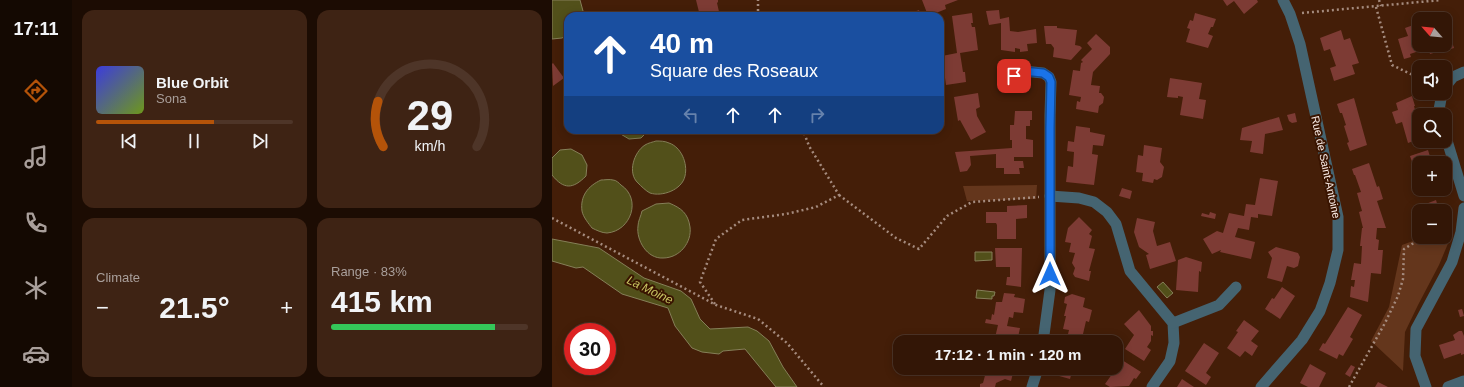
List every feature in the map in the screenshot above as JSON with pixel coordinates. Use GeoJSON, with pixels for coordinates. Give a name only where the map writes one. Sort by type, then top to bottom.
{"type":"FeatureCollection","features":[{"type":"Feature","properties":{"kind":"street","name":"Rue de Saint-Antoine"},"geometry":{"type":"LineString","coordinates":[[1261,387],[1302,340],[1320,312],[1330,283],[1338,250],[1338,217],[1300,44],[1290,14],[1283,0]]}},
{"type":"Feature","properties":{"kind":"street"},"geometry":{"type":"LineString","coordinates":[[1004,81],[1023,71],[1043,73],[1049,77],[1051,82],[1050,290],[1044,335]]}},
{"type":"Feature","properties":{"kind":"street"},"geometry":{"type":"LineString","coordinates":[[1452,78],[1464,72]]}},
{"type":"Feature","properties":{"kind":"street"},"geometry":{"type":"LineString","coordinates":[[1449,148],[1464,196]]}},
{"type":"Feature","properties":{"kind":"street"},"geometry":{"type":"LineString","coordinates":[[1050,196],[1079,198],[1094,202],[1107,212],[1116,224],[1130,271],[1173,323],[1174,343],[1170,361],[1152,387]]}},
{"type":"Feature","properties":{"kind":"street"},"geometry":{"type":"LineString","coordinates":[[1426,387],[1415,356],[1416,329],[1452,262],[1461,232],[1464,208]]}},
{"type":"Feature","properties":{"kind":"street"},"geometry":{"type":"LineString","coordinates":[[1173,323],[1219,305],[1236,287]]}},
{"type":"Feature","properties":{"kind":"street"},"geometry":{"type":"LineString","coordinates":[[1032,387],[1036,375]]}},
{"type":"Feature","properties":{"kind":"street"},"geometry":{"type":"LineString","coordinates":[[1448,387],[1464,382]]}},
{"type":"Feature","properties":{"kind":"path"},"geometry":{"type":"LineString","coordinates":[[758,0],[758,12]]}},
{"type":"Feature","properties":{"kind":"path"},"geometry":{"type":"LineString","coordinates":[[1379,0],[1381,6]]}},
{"type":"Feature","properties":{"kind":"path"},"geometry":{"type":"LineString","coordinates":[[1290,14],[1441,0]]}},
{"type":"Feature","properties":{"kind":"path"},"geometry":{"type":"LineString","coordinates":[[1376,7],[1392,65],[1412,75]]}},
{"type":"Feature","properties":{"kind":"path"},"geometry":{"type":"LineString","coordinates":[[804,134],[809,146],[839,195],[896,238],[919,249],[948,216],[972,202],[1050,196]]}},
{"type":"Feature","properties":{"kind":"path"},"geometry":{"type":"LineString","coordinates":[[716,305],[700,282],[716,239],[742,220],[786,214],[816,207],[839,195]]}},
{"type":"Feature","properties":{"kind":"path"},"geometry":{"type":"LineString","coordinates":[[552,218],[716,305],[758,319],[787,343],[824,387]]}},
{"type":"Feature","properties":{"kind":"path"},"geometry":{"type":"LineString","coordinates":[[1349,387],[1398,296],[1403,279],[1404,249],[1412,244]]}},
{"type":"Feature","properties":{"kind":"shaded area"},"geometry":{"type":"Polygon","coordinates":[[[1037,185],[1036,199],[967,201],[963,186],[1037,185]]]}},
{"type":"Feature","properties":{"kind":"shaded area"},"geometry":{"type":"Polygon","coordinates":[[[1412,241],[1412,244],[1448,244],[1439,265],[1405,332],[1403,371],[1371,341],[1389,307],[1402,245],[1412,241]]]}},
{"type":"Feature","properties":{"kind":"water"},"geometry":{"type":"Polygon","coordinates":[[[552,0],[580,0],[583,12],[564,12],[564,37],[552,39],[552,0]]]}},
{"type":"Feature","properties":{"kind":"water"},"geometry":{"type":"Polygon","coordinates":[[[621,134],[645,134],[641,138],[629,139],[621,134]]]}},
{"type":"Feature","properties":{"kind":"water"},"geometry":{"type":"Polygon","coordinates":[[[656,141],[667,142],[677,148],[683,156],[686,171],[683,181],[676,189],[660,194],[650,193],[642,187],[635,179],[632,168],[635,157],[641,148],[646,144],[656,141]]]}},
{"type":"Feature","properties":{"kind":"water"},"geometry":{"type":"Polygon","coordinates":[[[571,149],[582,155],[587,165],[586,176],[577,183],[569,186],[556,180],[552,175],[552,158],[560,150],[571,149]]]}},
{"type":"Feature","properties":{"kind":"water"},"geometry":{"type":"Polygon","coordinates":[[[601,180],[615,180],[627,191],[631,198],[632,206],[628,221],[615,231],[607,233],[592,228],[582,211],[582,201],[586,192],[592,185],[601,180]]]}},
{"type":"Feature","properties":{"kind":"water"},"geometry":{"type":"Polygon","coordinates":[[[669,203],[680,209],[686,215],[689,222],[690,233],[687,243],[680,252],[663,258],[652,255],[644,248],[639,237],[638,222],[642,211],[656,204],[669,203]]]}},
{"type":"Feature","properties":{"kind":"water","name":"La Moine"},"geometry":{"type":"Polygon","coordinates":[[[552,239],[599,248],[644,278],[681,291],[691,299],[700,319],[710,329],[748,327],[757,331],[769,341],[783,367],[797,387],[776,387],[745,349],[723,351],[719,354],[702,352],[692,348],[675,326],[668,308],[622,294],[583,267],[576,268],[552,261],[552,239]]]}},
{"type":"Feature","properties":{"kind":"water"},"geometry":{"type":"Polygon","coordinates":[[[975,252],[992,252],[992,260],[975,261],[975,252]]]}},
{"type":"Feature","properties":{"kind":"water"},"geometry":{"type":"Polygon","coordinates":[[[1163,282],[1173,293],[1167,298],[1157,287],[1163,282]]]}},
{"type":"Feature","properties":{"kind":"water"},"geometry":{"type":"Polygon","coordinates":[[[977,290],[995,292],[992,299],[976,298],[977,290]]]}},
{"type":"Feature","properties":{"kind":"building"},"geometry":{"type":"Polygon","coordinates":[[[696,0],[718,0],[717,3],[719,12],[699,12],[696,0]]]}},
{"type":"Feature","properties":{"kind":"building"},"geometry":{"type":"Polygon","coordinates":[[[922,0],[958,0],[945,5],[946,9],[938,12],[927,12],[922,0]]]}},
{"type":"Feature","properties":{"kind":"building"},"geometry":{"type":"Polygon","coordinates":[[[1223,0],[1257,0],[1258,2],[1244,14],[1234,1],[1227,6],[1223,0]]]}},
{"type":"Feature","properties":{"kind":"building"},"geometry":{"type":"Polygon","coordinates":[[[999,10],[1000,19],[1009,17],[1010,31],[1018,32],[1036,29],[1037,43],[1027,44],[1028,51],[1020,52],[1020,49],[1015,48],[1015,52],[1001,50],[1001,23],[989,25],[986,11],[999,10]]]}},
{"type":"Feature","properties":{"kind":"building"},"geometry":{"type":"Polygon","coordinates":[[[972,13],[973,23],[971,23],[972,27],[975,27],[978,50],[960,53],[966,82],[946,85],[944,56],[957,53],[952,16],[972,13]]]}},
{"type":"Feature","properties":{"kind":"building"},"geometry":{"type":"Polygon","coordinates":[[[1195,13],[1216,19],[1208,34],[1213,36],[1208,48],[1186,42],[1190,29],[1187,28],[1190,20],[1193,21],[1195,13]]]}},
{"type":"Feature","properties":{"kind":"building"},"geometry":{"type":"Polygon","coordinates":[[[1044,26],[1057,26],[1057,28],[1077,30],[1075,45],[1082,48],[1071,60],[1053,57],[1054,48],[1051,44],[1046,44],[1044,26]]]}},
{"type":"Feature","properties":{"kind":"building"},"geometry":{"type":"Polygon","coordinates":[[[1412,26],[1412,52],[1416,52],[1410,54],[1411,57],[1404,59],[1398,39],[1408,36],[1405,28],[1412,26]]]}},
{"type":"Feature","properties":{"kind":"building"},"geometry":{"type":"Polygon","coordinates":[[[1341,30],[1344,40],[1350,38],[1359,63],[1352,65],[1355,74],[1334,81],[1330,68],[1336,66],[1330,49],[1324,51],[1320,38],[1341,30]]]}},
{"type":"Feature","properties":{"kind":"building"},"geometry":{"type":"Polygon","coordinates":[[[1096,34],[1110,47],[1110,54],[1093,72],[1091,85],[1100,86],[1099,93],[1101,93],[1104,97],[1103,103],[1099,106],[1098,113],[1076,109],[1077,101],[1080,102],[1081,97],[1069,95],[1073,70],[1080,71],[1081,63],[1083,62],[1081,60],[1092,49],[1087,43],[1096,34]]]}},
{"type":"Feature","properties":{"kind":"building"},"geometry":{"type":"Polygon","coordinates":[[[553,63],[564,78],[553,86],[552,64],[553,63]]]}},
{"type":"Feature","properties":{"kind":"building"},"geometry":{"type":"Polygon","coordinates":[[[1170,78],[1202,83],[1199,99],[1206,100],[1203,119],[1180,115],[1183,97],[1167,97],[1170,78]]]}},
{"type":"Feature","properties":{"kind":"building"},"geometry":{"type":"Polygon","coordinates":[[[978,93],[980,107],[976,109],[977,116],[986,132],[971,140],[960,120],[958,121],[954,97],[978,93]]]}},
{"type":"Feature","properties":{"kind":"building"},"geometry":{"type":"Polygon","coordinates":[[[1412,96],[1415,106],[1415,108],[1412,108],[1412,142],[1408,143],[1402,122],[1396,124],[1392,112],[1398,110],[1396,103],[1412,96]]]}},
{"type":"Feature","properties":{"kind":"building"},"geometry":{"type":"Polygon","coordinates":[[[1354,98],[1367,145],[1350,151],[1344,126],[1346,125],[1337,104],[1354,98]]]}},
{"type":"Feature","properties":{"kind":"building"},"geometry":{"type":"Polygon","coordinates":[[[1015,111],[1032,111],[1030,126],[1026,126],[1026,139],[1033,140],[1033,157],[1014,157],[1014,161],[1023,161],[1024,168],[1019,168],[1020,174],[1004,174],[1004,168],[996,168],[996,154],[970,156],[971,165],[967,171],[960,172],[955,152],[1012,148],[1012,140],[1010,140],[1010,125],[1014,125],[1015,111]]]}},
{"type":"Feature","properties":{"kind":"building"},"geometry":{"type":"Polygon","coordinates":[[[1295,113],[1297,122],[1292,123],[1289,121],[1287,115],[1295,113]]]}},
{"type":"Feature","properties":{"kind":"building"},"geometry":{"type":"Polygon","coordinates":[[[1279,117],[1283,130],[1265,134],[1263,154],[1250,152],[1252,141],[1240,140],[1242,128],[1279,117]]]}},
{"type":"Feature","properties":{"kind":"building"},"geometry":{"type":"Polygon","coordinates":[[[1076,126],[1090,128],[1090,132],[1105,135],[1103,146],[1093,145],[1092,154],[1098,155],[1094,185],[1066,182],[1068,166],[1073,167],[1074,152],[1067,151],[1068,141],[1074,142],[1076,126]]]}},
{"type":"Feature","properties":{"kind":"building"},"geometry":{"type":"Polygon","coordinates":[[[1144,145],[1162,148],[1160,162],[1164,167],[1162,177],[1157,180],[1154,179],[1153,183],[1142,181],[1143,173],[1136,172],[1138,155],[1143,156],[1144,145]]]}},
{"type":"Feature","properties":{"kind":"building"},"geometry":{"type":"Polygon","coordinates":[[[1428,150],[1430,156],[1412,156],[1412,162],[1410,156],[1428,150]]]}},
{"type":"Feature","properties":{"kind":"building"},"geometry":{"type":"Polygon","coordinates":[[[1369,163],[1377,187],[1379,186],[1383,199],[1377,201],[1386,228],[1377,228],[1376,239],[1379,240],[1378,250],[1383,250],[1381,274],[1371,273],[1368,302],[1350,297],[1351,286],[1354,287],[1355,280],[1351,280],[1354,263],[1361,264],[1362,246],[1360,246],[1363,228],[1359,212],[1362,211],[1357,193],[1361,192],[1352,169],[1369,163]]]}},
{"type":"Feature","properties":{"kind":"building"},"geometry":{"type":"Polygon","coordinates":[[[1260,178],[1278,181],[1272,216],[1258,214],[1258,218],[1251,217],[1249,230],[1238,228],[1235,237],[1255,242],[1251,259],[1220,252],[1221,250],[1212,254],[1203,239],[1217,231],[1223,233],[1229,213],[1244,216],[1246,204],[1255,205],[1260,178]]]}},
{"type":"Feature","properties":{"kind":"building"},"geometry":{"type":"Polygon","coordinates":[[[1122,188],[1132,191],[1130,199],[1119,196],[1122,188]]]}},
{"type":"Feature","properties":{"kind":"building"},"geometry":{"type":"Polygon","coordinates":[[[1436,200],[1437,204],[1426,204],[1436,200]]]}},
{"type":"Feature","properties":{"kind":"building"},"geometry":{"type":"Polygon","coordinates":[[[1027,205],[1027,218],[1016,219],[1016,239],[997,239],[997,225],[996,223],[986,223],[986,212],[1007,212],[1007,206],[1027,205]]]}},
{"type":"Feature","properties":{"kind":"building"},"geometry":{"type":"Polygon","coordinates":[[[1210,212],[1216,214],[1215,219],[1201,216],[1202,213],[1209,215],[1210,212]]]}},
{"type":"Feature","properties":{"kind":"building"},"geometry":{"type":"Polygon","coordinates":[[[1079,217],[1092,230],[1089,234],[1092,236],[1089,248],[1095,249],[1089,271],[1091,271],[1089,281],[1075,277],[1073,274],[1075,268],[1072,263],[1075,253],[1069,252],[1071,243],[1065,242],[1068,228],[1079,217]]]}},
{"type":"Feature","properties":{"kind":"building"},"geometry":{"type":"Polygon","coordinates":[[[1137,218],[1155,222],[1153,231],[1157,246],[1170,242],[1176,261],[1150,269],[1146,255],[1149,254],[1139,247],[1134,232],[1137,218]]]}},
{"type":"Feature","properties":{"kind":"building"},"geometry":{"type":"Polygon","coordinates":[[[1276,247],[1298,253],[1300,257],[1298,266],[1294,268],[1287,266],[1282,282],[1267,278],[1272,258],[1268,252],[1276,247]]]}},
{"type":"Feature","properties":{"kind":"building"},"geometry":{"type":"Polygon","coordinates":[[[995,248],[1022,248],[1021,287],[1006,285],[1007,277],[1010,277],[1010,267],[996,267],[995,248]]]}},
{"type":"Feature","properties":{"kind":"building"},"geometry":{"type":"Polygon","coordinates":[[[1186,257],[1202,262],[1201,272],[1199,271],[1198,292],[1176,290],[1178,260],[1186,257]]]}},
{"type":"Feature","properties":{"kind":"building"},"geometry":{"type":"Polygon","coordinates":[[[1282,287],[1295,296],[1280,319],[1265,309],[1282,287]]]}},
{"type":"Feature","properties":{"kind":"building"},"geometry":{"type":"Polygon","coordinates":[[[1004,293],[1015,294],[1014,297],[1025,299],[1023,313],[1014,312],[1013,318],[1009,317],[1007,326],[1020,328],[1018,335],[996,335],[998,325],[985,323],[986,319],[991,320],[992,314],[994,315],[996,302],[1002,302],[1004,293]]]}},
{"type":"Feature","properties":{"kind":"building"},"geometry":{"type":"Polygon","coordinates":[[[1072,294],[1085,298],[1083,307],[1092,310],[1089,322],[1086,321],[1083,334],[1087,335],[1068,335],[1069,330],[1063,329],[1067,304],[1064,303],[1065,297],[1072,294]]]}},
{"type":"Feature","properties":{"kind":"building"},"geometry":{"type":"Polygon","coordinates":[[[1348,307],[1362,315],[1350,337],[1353,339],[1343,356],[1339,354],[1337,359],[1319,350],[1323,343],[1325,344],[1348,307]]]}},
{"type":"Feature","properties":{"kind":"building"},"geometry":{"type":"Polygon","coordinates":[[[1462,309],[1464,316],[1460,317],[1458,310],[1462,309]]]}},
{"type":"Feature","properties":{"kind":"building"},"geometry":{"type":"Polygon","coordinates":[[[1139,310],[1151,326],[1151,331],[1153,331],[1153,336],[1151,335],[1151,341],[1147,347],[1151,350],[1144,361],[1125,349],[1134,335],[1124,324],[1139,310]]]}},
{"type":"Feature","properties":{"kind":"building"},"geometry":{"type":"Polygon","coordinates":[[[1244,320],[1259,331],[1251,341],[1258,346],[1252,356],[1245,351],[1240,357],[1227,348],[1244,320]]]}},
{"type":"Feature","properties":{"kind":"building"},"geometry":{"type":"Polygon","coordinates":[[[1459,331],[1462,331],[1464,336],[1464,354],[1461,355],[1461,353],[1444,359],[1439,345],[1455,340],[1453,335],[1459,331]]]}},
{"type":"Feature","properties":{"kind":"building"},"geometry":{"type":"Polygon","coordinates":[[[1204,343],[1219,353],[1206,373],[1211,377],[1206,385],[1185,371],[1204,343]]]}},
{"type":"Feature","properties":{"kind":"building"},"geometry":{"type":"Polygon","coordinates":[[[1123,361],[1141,372],[1136,379],[1134,378],[1129,386],[1110,387],[1105,384],[1111,375],[1123,375],[1123,361]]]}},
{"type":"Feature","properties":{"kind":"building"},"geometry":{"type":"Polygon","coordinates":[[[1310,364],[1326,373],[1319,387],[1308,387],[1300,383],[1310,364]]]}},
{"type":"Feature","properties":{"kind":"building"},"geometry":{"type":"Polygon","coordinates":[[[1351,365],[1355,367],[1350,377],[1345,374],[1351,365]]]}},
{"type":"Feature","properties":{"kind":"building"},"geometry":{"type":"Polygon","coordinates":[[[985,375],[1012,375],[1011,381],[1005,379],[996,383],[995,387],[980,387],[980,384],[983,383],[985,375]]]}},
{"type":"Feature","properties":{"kind":"building"},"geometry":{"type":"Polygon","coordinates":[[[1056,375],[1071,375],[1070,379],[1056,375]]]}},
{"type":"Feature","properties":{"kind":"building"},"geometry":{"type":"Polygon","coordinates":[[[1182,379],[1194,387],[1177,387],[1182,379]]]}},
{"type":"Feature","properties":{"kind":"building"},"geometry":{"type":"Polygon","coordinates":[[[1378,382],[1388,387],[1375,387],[1378,382]]]}},
{"type":"Feature","properties":{"kind":"route"},"geometry":{"type":"LineString","coordinates":[[1014,76],[1023,71],[1043,73],[1049,77],[1051,82],[1050,274]]}}]}
